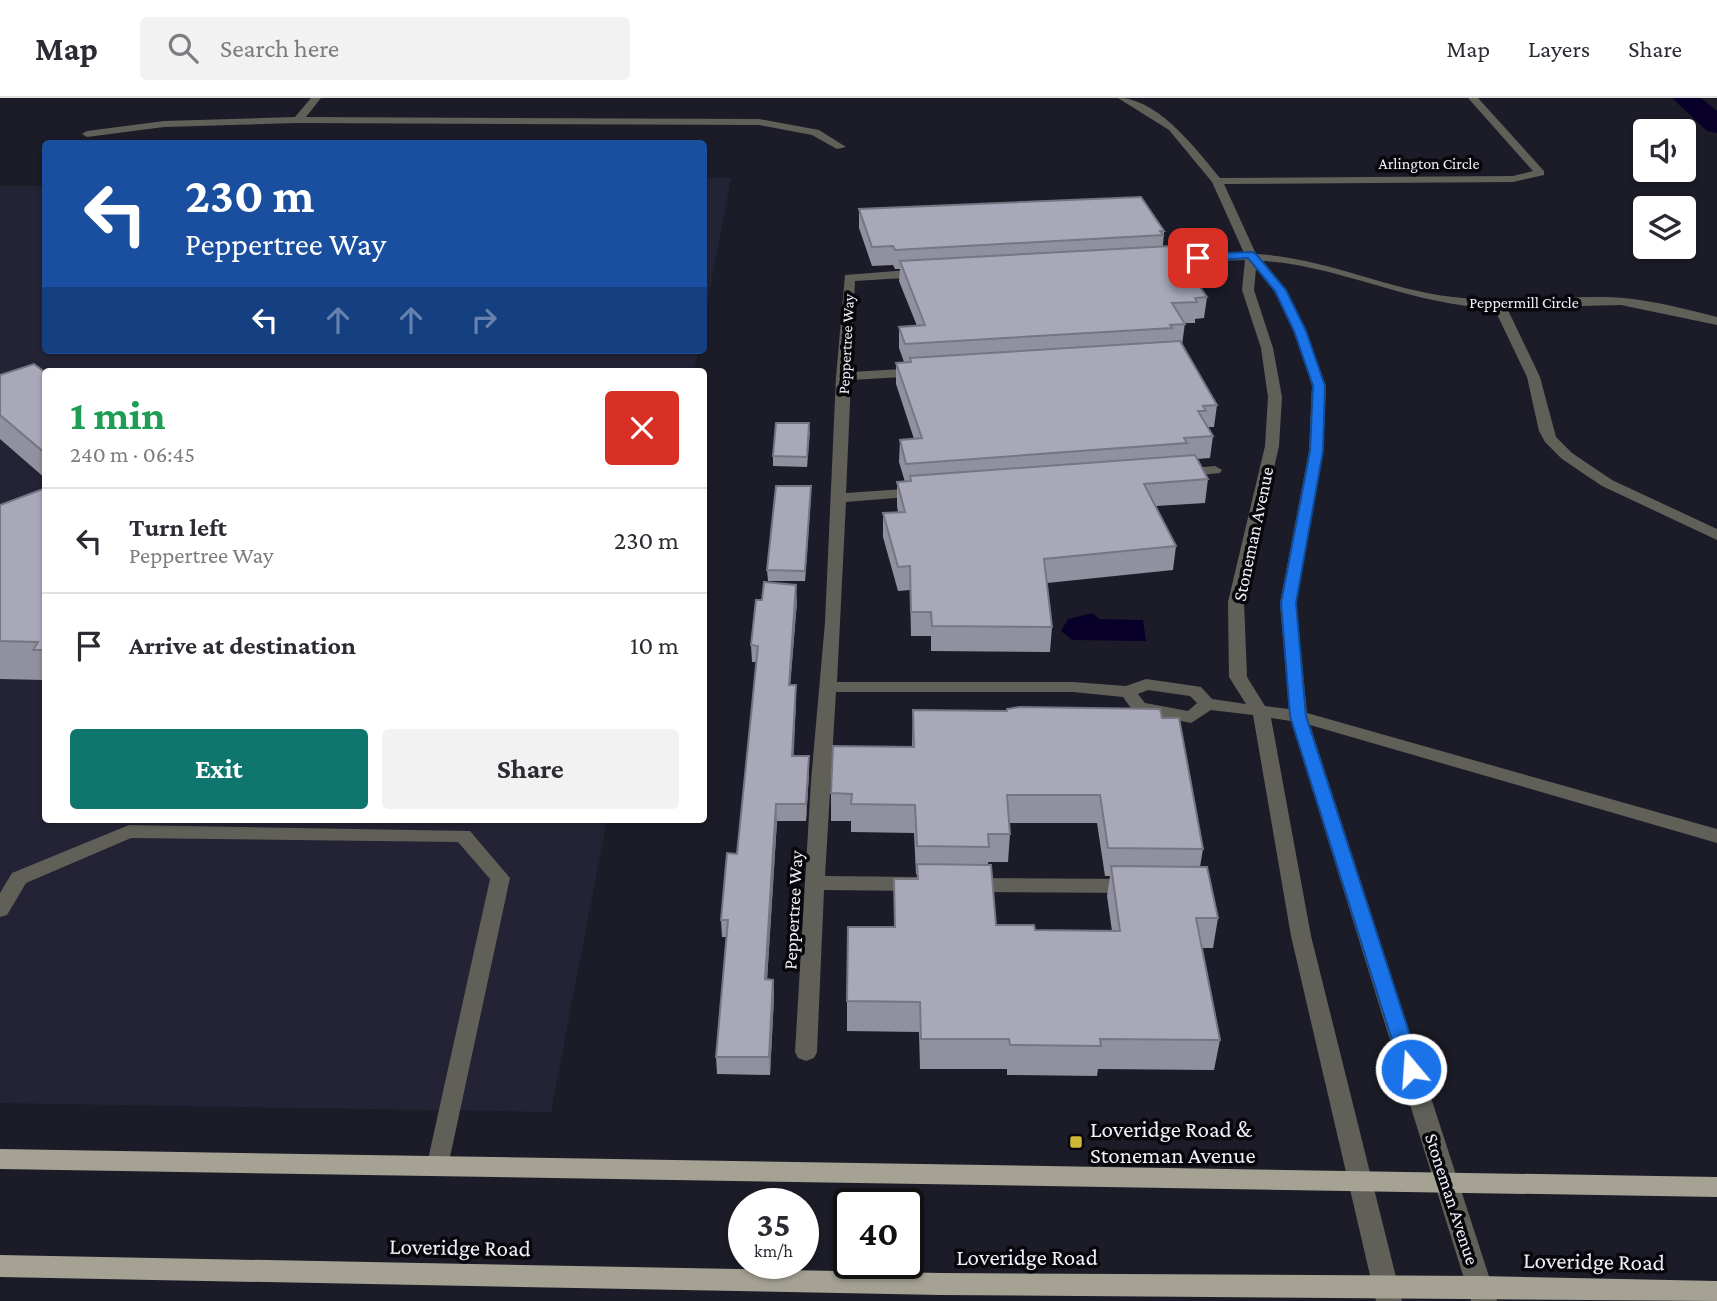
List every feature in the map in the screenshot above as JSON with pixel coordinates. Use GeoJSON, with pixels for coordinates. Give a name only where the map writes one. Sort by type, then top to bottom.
{"type":"FeatureCollection","features":[{"type":"Feature","properties":{"kind":"main road"},"geometry":{"type":"LineString","coordinates":[[0,1159],[1717,1186]]}},
{"type":"Feature","properties":{"kind":"main road","name":"Loveridge Road"},"geometry":{"type":"LineString","coordinates":[[0,1266],[1387,1295],[1717,1292]]}},
{"type":"Feature","properties":{"kind":"street"},"geometry":{"type":"LineString","coordinates":[[298,120],[316,98]]}},
{"type":"Feature","properties":{"kind":"street","name":"Stoneman Avenue"},"geometry":{"type":"LineString","coordinates":[[1123,98],[1173,128],[1217,181],[1251,255],[1280,290],[1300,331],[1319,386],[1317,451],[1288,603],[1298,716],[1483,1294]]}},
{"type":"Feature","properties":{"kind":"street","name":"Arlington Circle"},"geometry":{"type":"LineString","coordinates":[[1217,181],[1513,179],[1540,173],[1473,98]]}},
{"type":"Feature","properties":{"kind":"street"},"geometry":{"type":"LineString","coordinates":[[87,134],[164,124],[298,120],[759,122],[814,132],[841,147]]}},
{"type":"Feature","properties":{"kind":"street"},"geometry":{"type":"LineString","coordinates":[[1155,260],[1251,255]]}},
{"type":"Feature","properties":{"kind":"street","name":"Stoneman Avenue"},"geometry":{"type":"LineString","coordinates":[[1251,255],[1248,290],[1267,348],[1275,397],[1272,446],[1236,602],[1238,677],[1261,713],[1301,936],[1387,1295]]}},
{"type":"Feature","properties":{"kind":"street","name":"Peppermill Circle"},"geometry":{"type":"LineString","coordinates":[[1251,255],[1332,269],[1395,290],[1452,302],[1499,305],[1610,301],[1656,307],[1717,321]]}},
{"type":"Feature","properties":{"kind":"street","name":"Peppertree Way"},"geometry":{"type":"LineString","coordinates":[[806,1052],[820,780],[839,498],[849,278],[931,272]]}},
{"type":"Feature","properties":{"kind":"street"},"geometry":{"type":"LineString","coordinates":[[1499,305],[1536,378],[1548,437],[1579,464],[1624,492],[1692,520],[1717,535]]}},
{"type":"Feature","properties":{"kind":"street"},"geometry":{"type":"LineString","coordinates":[[844,377],[940,371]]}},
{"type":"Feature","properties":{"kind":"street"},"geometry":{"type":"LineString","coordinates":[[1160,474],[1215,470]]}},
{"type":"Feature","properties":{"kind":"street"},"geometry":{"type":"LineString","coordinates":[[839,498],[936,491]]}},
{"type":"Feature","properties":{"kind":"street"},"geometry":{"type":"LineString","coordinates":[[828,687],[1073,687],[1128,692],[1146,684],[1195,691],[1207,705],[1298,716],[1717,836]]}},
{"type":"Feature","properties":{"kind":"street"},"geometry":{"type":"LineString","coordinates":[[1128,692],[1139,707],[1191,717],[1207,705]]}},
{"type":"Feature","properties":{"kind":"street"},"geometry":{"type":"LineString","coordinates":[[0,910],[19,878],[129,831],[463,836],[500,878],[439,1164]]}},
{"type":"Feature","properties":{"kind":"street"},"geometry":{"type":"LineString","coordinates":[[816,883],[1147,887]]}},
{"type":"Feature","properties":{"kind":"shaded area"},"geometry":{"type":"Polygon","coordinates":[[[707,177],[731,178],[707,304],[707,177]]]}},
{"type":"Feature","properties":{"kind":"shaded area"},"geometry":{"type":"Polygon","coordinates":[[[0,186],[42,186],[42,354],[697,354],[695,368],[42,368],[42,823],[606,823],[551,1112],[0,1103],[0,186]]]}},
{"type":"Feature","properties":{"kind":"shaded area"},"geometry":{"type":"Polygon","coordinates":[[[1093,613],[1099,619],[1143,620],[1146,641],[1072,640],[1061,631],[1068,619],[1093,613]]]}},
{"type":"Feature","properties":{"kind":"building"},"geometry":{"type":"Polygon","coordinates":[[[1141,197],[1164,231],[1160,231],[1163,235],[895,250],[893,246],[872,247],[859,209],[1141,197]]]}},
{"type":"Feature","properties":{"kind":"building"},"geometry":{"type":"Polygon","coordinates":[[[1171,246],[1207,297],[1195,298],[1197,302],[1172,303],[1185,324],[1170,325],[1172,328],[905,344],[899,327],[925,325],[900,261],[1171,246]]]}},
{"type":"Feature","properties":{"kind":"building"},"geometry":{"type":"Polygon","coordinates":[[[1180,341],[1217,405],[1203,406],[1206,411],[1198,411],[1213,436],[1184,438],[1187,443],[906,464],[900,440],[922,438],[896,363],[911,362],[910,358],[1180,341]]]}},
{"type":"Feature","properties":{"kind":"building"},"geometry":{"type":"Polygon","coordinates":[[[34,364],[42,370],[42,451],[0,415],[0,375],[34,364]]]}},
{"type":"Feature","properties":{"kind":"building"},"geometry":{"type":"Polygon","coordinates":[[[776,423],[809,423],[807,457],[773,456],[776,423]]]}},
{"type":"Feature","properties":{"kind":"building"},"geometry":{"type":"Polygon","coordinates":[[[1195,455],[1208,479],[1144,484],[1176,546],[1044,559],[1052,627],[932,626],[931,612],[911,612],[910,566],[898,567],[883,513],[905,512],[897,482],[911,481],[910,476],[1195,455]]]}},
{"type":"Feature","properties":{"kind":"building"},"geometry":{"type":"Polygon","coordinates":[[[776,486],[811,486],[805,571],[767,570],[776,486]]]}},
{"type":"Feature","properties":{"kind":"building"},"geometry":{"type":"Polygon","coordinates":[[[42,489],[42,650],[33,650],[38,642],[0,641],[0,505],[42,489]]]}},
{"type":"Feature","properties":{"kind":"building"},"geometry":{"type":"Polygon","coordinates":[[[764,582],[796,585],[789,685],[796,685],[792,756],[809,756],[806,804],[776,804],[765,979],[773,980],[769,1057],[716,1057],[728,920],[721,920],[727,853],[737,854],[758,646],[751,645],[756,600],[762,600],[764,582]]]}},
{"type":"Feature","properties":{"kind":"building"},"geometry":{"type":"Polygon","coordinates":[[[1020,707],[1160,709],[1162,718],[1179,718],[1203,849],[1108,848],[1100,795],[1007,795],[1010,834],[988,834],[989,847],[917,846],[915,805],[851,804],[852,794],[831,793],[833,746],[914,747],[913,710],[1007,711],[1020,707]]]}},
{"type":"Feature","properties":{"kind":"building"},"geometry":{"type":"Polygon","coordinates":[[[917,864],[991,865],[996,925],[1034,925],[1035,930],[1120,931],[1111,866],[1207,867],[1218,918],[1196,918],[1220,1040],[1100,1039],[1101,1046],[1010,1045],[1009,1039],[921,1039],[920,1002],[847,1001],[848,927],[895,927],[894,879],[918,879],[917,864]]]}},
{"type":"Feature","properties":{"kind":"waterway"},"geometry":{"type":"LineString","coordinates":[[1685,98],[1717,125]]}},
{"type":"Feature","properties":{"kind":"place","name":"Loveridge Road & Stoneman Avenue"},"geometry":{"type":"Point","coordinates":[1076,1142]}},
{"type":"Feature","properties":{"kind":"route"},"geometry":{"type":"LineString","coordinates":[[1198,258],[1251,255],[1280,290],[1300,331],[1319,386],[1317,451],[1288,603],[1298,716],[1411,1069]]}}]}
